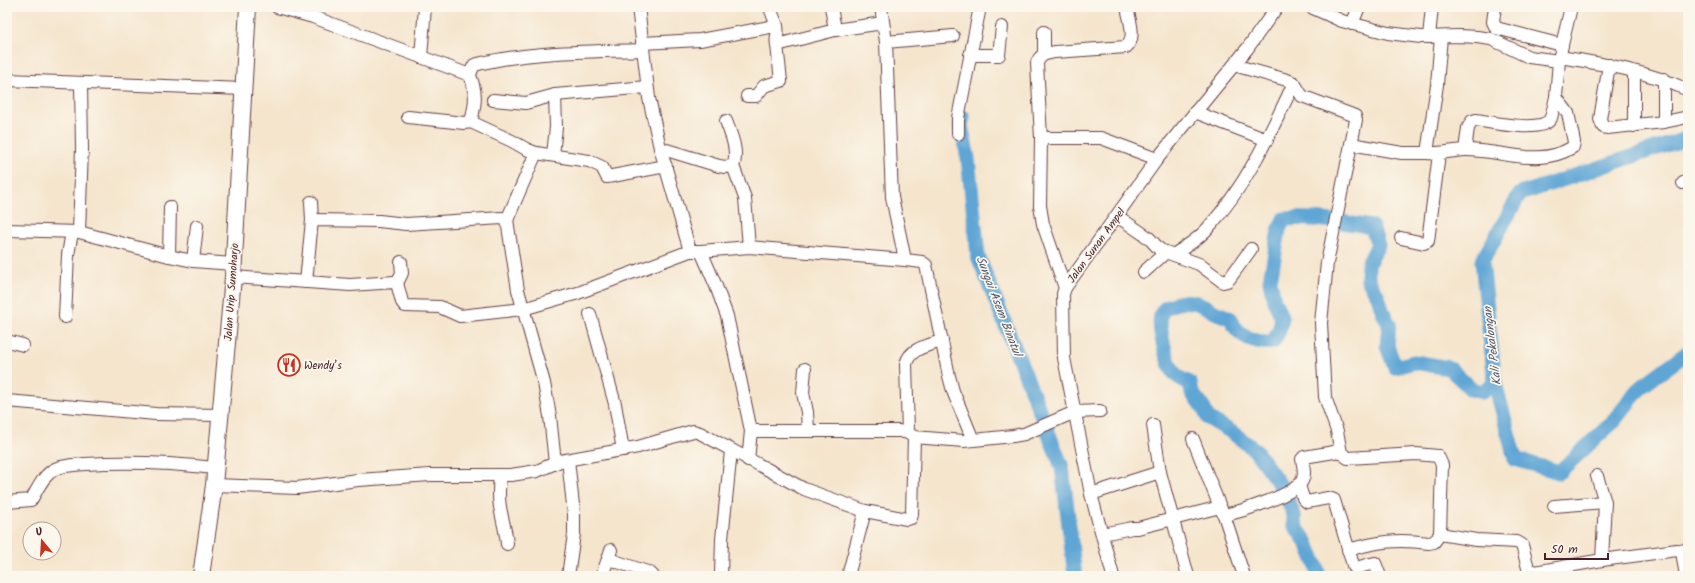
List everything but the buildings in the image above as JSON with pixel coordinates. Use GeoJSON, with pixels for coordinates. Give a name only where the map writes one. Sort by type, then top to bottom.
{"type":"FeatureCollection","features":[{"type":"Feature","properties":{"kind":"main road","name":"Jalan Urip Sumoharjo"},"geometry":{"type":"LineString","coordinates":[[201,576],[214,485],[233,270],[248,7]]}},
{"type":"Feature","properties":{"kind":"street"},"geometry":{"type":"LineString","coordinates":[[277,7],[308,15],[421,57],[469,73],[475,86],[476,94],[471,122]]}},
{"type":"Feature","properties":{"kind":"street"},"geometry":{"type":"LineString","coordinates":[[421,57],[425,7]]}},
{"type":"Feature","properties":{"kind":"street"},"geometry":{"type":"LineString","coordinates":[[638,7],[648,87],[660,148],[696,251],[716,286],[727,316],[751,431],[748,460]]}},
{"type":"Feature","properties":{"kind":"street"},"geometry":{"type":"LineString","coordinates":[[831,7],[835,30]]}},
{"type":"Feature","properties":{"kind":"street"},"geometry":{"type":"LineString","coordinates":[[882,7],[886,42],[892,197],[905,260]]}},
{"type":"Feature","properties":{"kind":"street"},"geometry":{"type":"LineString","coordinates":[[958,134],[958,118],[980,7]]}},
{"type":"Feature","properties":{"kind":"street"},"geometry":{"type":"LineString","coordinates":[[1065,288],[1043,224],[1040,206],[1041,138],[1036,68],[1039,58],[1044,54],[1068,50],[1126,47],[1132,38],[1127,7]]}},
{"type":"Feature","properties":{"kind":"street","name":"Jalan Sunan Ampel"},"geometry":{"type":"LineString","coordinates":[[1113,576],[1091,494],[1064,358],[1062,303],[1065,288],[1158,159],[1247,49],[1277,7]]}},
{"type":"Feature","properties":{"kind":"street"},"geometry":{"type":"LineString","coordinates":[[1311,7],[1330,11],[1352,24],[1388,33],[1435,37],[1459,36],[1491,39],[1530,57],[1560,54]]}},
{"type":"Feature","properties":{"kind":"street"},"geometry":{"type":"LineString","coordinates":[[1352,24],[1359,7]]}},
{"type":"Feature","properties":{"kind":"street"},"geometry":{"type":"LineString","coordinates":[[1401,238],[1424,243],[1428,241],[1437,85],[1432,7]]}},
{"type":"Feature","properties":{"kind":"street"},"geometry":{"type":"LineString","coordinates":[[1495,7],[1493,22],[1496,28],[1560,54],[1664,79],[1688,90]]}},
{"type":"Feature","properties":{"kind":"street"},"geometry":{"type":"LineString","coordinates":[[1465,150],[1468,128],[1472,121],[1476,120],[1510,126],[1543,125],[1550,122],[1556,97],[1560,54],[1570,7]]}},
{"type":"Feature","properties":{"kind":"street"},"geometry":{"type":"LineString","coordinates":[[748,96],[756,96],[764,86],[781,81],[776,39],[778,34],[777,26],[770,8]]}},
{"type":"Feature","properties":{"kind":"street"},"geometry":{"type":"LineString","coordinates":[[777,45],[835,30],[884,23]]}},
{"type":"Feature","properties":{"kind":"street"},"geometry":{"type":"LineString","coordinates":[[469,73],[474,64],[522,56],[700,40],[777,26]]}},
{"type":"Feature","properties":{"kind":"street"},"geometry":{"type":"LineString","coordinates":[[971,55],[999,55],[1002,27]]}},
{"type":"Feature","properties":{"kind":"street"},"geometry":{"type":"LineString","coordinates":[[1044,32],[1044,54]]}},
{"type":"Feature","properties":{"kind":"street"},"geometry":{"type":"LineString","coordinates":[[886,42],[953,36]]}},
{"type":"Feature","properties":{"kind":"street"},"geometry":{"type":"LineString","coordinates":[[1234,65],[1275,76],[1294,83],[1302,96],[1307,100],[1355,116],[1356,120],[1327,263],[1321,324],[1325,397],[1327,408],[1337,431],[1342,455],[1348,458],[1416,454],[1438,456],[1442,465],[1440,534],[1434,542],[1429,543],[1394,540],[1373,543],[1348,550]]}},
{"type":"Feature","properties":{"kind":"street"},"geometry":{"type":"LineString","coordinates":[[1609,65],[1600,119],[1600,124],[1603,127],[1634,126],[1688,117]]}},
{"type":"Feature","properties":{"kind":"street"},"geometry":{"type":"LineString","coordinates":[[1634,72],[1634,126]]}},
{"type":"Feature","properties":{"kind":"street"},"geometry":{"type":"LineString","coordinates":[[1664,79],[1664,122]]}},
{"type":"Feature","properties":{"kind":"street"},"geometry":{"type":"LineString","coordinates":[[7,80],[244,89]]}},
{"type":"Feature","properties":{"kind":"street"},"geometry":{"type":"LineString","coordinates":[[65,317],[68,255],[75,232],[82,149],[81,83]]}},
{"type":"Feature","properties":{"kind":"street"},"geometry":{"type":"LineString","coordinates":[[1144,272],[1170,253],[1208,229],[1251,169],[1267,140],[1294,83]]}},
{"type":"Feature","properties":{"kind":"street"},"geometry":{"type":"LineString","coordinates":[[494,100],[526,103],[555,95],[648,87]]}},
{"type":"Feature","properties":{"kind":"street"},"geometry":{"type":"LineString","coordinates":[[553,155],[556,127],[555,95]]}},
{"type":"Feature","properties":{"kind":"street"},"geometry":{"type":"LineString","coordinates":[[1351,144],[1402,153],[1433,153],[1465,150],[1538,158],[1552,157],[1574,146],[1570,118],[1556,97]]}},
{"type":"Feature","properties":{"kind":"street"},"geometry":{"type":"LineString","coordinates":[[1195,112],[1267,140]]}},
{"type":"Feature","properties":{"kind":"street"},"geometry":{"type":"LineString","coordinates":[[408,117],[457,123],[471,122],[536,153],[589,161],[602,167],[607,177],[666,166]]}},
{"type":"Feature","properties":{"kind":"street"},"geometry":{"type":"LineString","coordinates":[[726,121],[736,160],[733,166],[745,198],[748,247]]}},
{"type":"Feature","properties":{"kind":"street"},"geometry":{"type":"LineString","coordinates":[[1041,138],[1101,138],[1158,159]]}},
{"type":"Feature","properties":{"kind":"street"},"geometry":{"type":"LineString","coordinates":[[660,148],[719,166],[733,166]]}},
{"type":"Feature","properties":{"kind":"street"},"geometry":{"type":"LineString","coordinates":[[536,153],[507,220],[518,290],[544,383],[550,416],[555,463]]}},
{"type":"Feature","properties":{"kind":"street"},"geometry":{"type":"LineString","coordinates":[[306,282],[312,220],[311,202]]}},
{"type":"Feature","properties":{"kind":"street"},"geometry":{"type":"LineString","coordinates":[[169,256],[170,207]]}},
{"type":"Feature","properties":{"kind":"street"},"geometry":{"type":"LineString","coordinates":[[1117,216],[1149,238],[1160,250],[1199,264],[1223,282],[1230,278],[1252,249]]}},
{"type":"Feature","properties":{"kind":"street"},"geometry":{"type":"LineString","coordinates":[[312,220],[379,221],[406,224],[497,218],[507,220]]}},
{"type":"Feature","properties":{"kind":"street"},"geometry":{"type":"LineString","coordinates":[[193,261],[196,226]]}},
{"type":"Feature","properties":{"kind":"street"},"geometry":{"type":"LineString","coordinates":[[7,230],[75,232],[169,256],[233,270],[306,282],[350,285],[388,282],[397,283]]}},
{"type":"Feature","properties":{"kind":"street"},"geometry":{"type":"LineString","coordinates":[[401,262],[402,273],[397,283],[402,302],[405,306],[440,307],[460,316],[523,309],[578,293],[696,251],[748,247],[922,262],[926,265],[953,391],[973,440]]}},
{"type":"Feature","properties":{"kind":"street"},"geometry":{"type":"LineString","coordinates":[[590,314],[612,393],[623,450]]}},
{"type":"Feature","properties":{"kind":"street"},"geometry":{"type":"LineString","coordinates":[[7,341],[23,345]]}},
{"type":"Feature","properties":{"kind":"street"},"geometry":{"type":"LineString","coordinates":[[214,485],[297,488],[358,480],[430,474],[500,475],[537,471],[555,463],[638,448],[693,431],[700,433],[804,489],[865,511],[907,519],[910,518],[912,514],[911,435],[906,364],[907,359],[913,351],[942,341]]}},
{"type":"Feature","properties":{"kind":"street"},"geometry":{"type":"LineString","coordinates":[[805,369],[803,394],[807,412],[808,431]]}},
{"type":"Feature","properties":{"kind":"street"},"geometry":{"type":"LineString","coordinates":[[7,400],[156,414],[221,415]]}},
{"type":"Feature","properties":{"kind":"street"},"geometry":{"type":"LineString","coordinates":[[751,431],[900,430],[911,435],[958,441],[1018,435],[1075,412],[1100,411]]}},
{"type":"Feature","properties":{"kind":"street"},"geometry":{"type":"LineString","coordinates":[[1153,425],[1160,472],[1175,520],[1188,576]]}},
{"type":"Feature","properties":{"kind":"street"},"geometry":{"type":"LineString","coordinates":[[1193,439],[1222,511],[1244,576]]}},
{"type":"Feature","properties":{"kind":"street"},"geometry":{"type":"LineString","coordinates":[[721,576],[722,539],[731,451]]}},
{"type":"Feature","properties":{"kind":"street"},"geometry":{"type":"LineString","coordinates":[[1102,534],[1262,504],[1289,490],[1304,475],[1302,460],[1304,457],[1340,451]]}},
{"type":"Feature","properties":{"kind":"street"},"geometry":{"type":"LineString","coordinates":[[568,460],[574,514],[574,534],[568,576]]}},
{"type":"Feature","properties":{"kind":"street"},"geometry":{"type":"LineString","coordinates":[[7,502],[31,500],[48,475],[55,469],[66,466],[111,462],[160,462],[215,468]]}},
{"type":"Feature","properties":{"kind":"street"},"geometry":{"type":"LineString","coordinates":[[1091,494],[1160,472]]}},
{"type":"Feature","properties":{"kind":"street"},"geometry":{"type":"LineString","coordinates":[[500,475],[499,501],[502,520],[507,533],[507,544]]}},
{"type":"Feature","properties":{"kind":"street"},"geometry":{"type":"LineString","coordinates":[[1597,476],[1605,502],[1602,560]]}},
{"type":"Feature","properties":{"kind":"street"},"geometry":{"type":"LineString","coordinates":[[1289,490],[1307,502],[1328,498],[1334,500],[1348,550],[1355,568],[1375,563],[1380,576]]}},
{"type":"Feature","properties":{"kind":"street"},"geometry":{"type":"LineString","coordinates":[[1554,506],[1605,502]]}},
{"type":"Feature","properties":{"kind":"street"},"geometry":{"type":"LineString","coordinates":[[848,576],[865,511]]}},
{"type":"Feature","properties":{"kind":"street"},"geometry":{"type":"LineString","coordinates":[[1440,534],[1476,540],[1517,542],[1522,545],[1528,568],[1536,574],[1602,560],[1677,550],[1685,551],[1686,576]]}},
{"type":"Feature","properties":{"kind":"street"},"geometry":{"type":"LineString","coordinates":[[602,576],[610,554],[653,576]]}},
{"type":"Feature","properties":{"kind":"waterway","name":"Sungai Asem Binatul"},"geometry":{"type":"LineString","coordinates":[[963,117],[961,125],[968,158],[978,256],[1062,467],[1075,576]]}},
{"type":"Feature","properties":{"kind":"waterway","name":"Kali Pekalongan"},"geometry":{"type":"LineString","coordinates":[[1688,138],[1520,194],[1482,261],[1495,383],[1515,459],[1559,472],[1612,423],[1641,387],[1688,352]]}},
{"type":"Feature","properties":{"kind":"waterway"},"geometry":{"type":"LineString","coordinates":[[1319,576],[1307,543],[1294,524],[1294,515],[1283,489],[1254,449],[1230,431],[1208,418],[1203,407],[1192,393],[1190,383],[1178,377],[1173,371],[1166,355],[1161,335],[1160,325],[1162,312],[1164,309],[1180,302],[1196,303],[1231,319],[1234,326],[1243,335],[1257,341],[1273,342],[1279,331],[1282,318],[1274,300],[1270,281],[1279,230],[1284,219],[1317,219],[1372,227],[1378,245],[1368,264],[1368,280],[1378,296],[1383,313],[1389,324],[1387,346],[1395,367],[1414,362],[1449,368],[1471,389],[1482,392],[1495,383]]}},
{"type":"Feature","properties":{"kind":"place","name":"Wendy’s"},"geometry":{"type":"Point","coordinates":[289,365]}}]}
